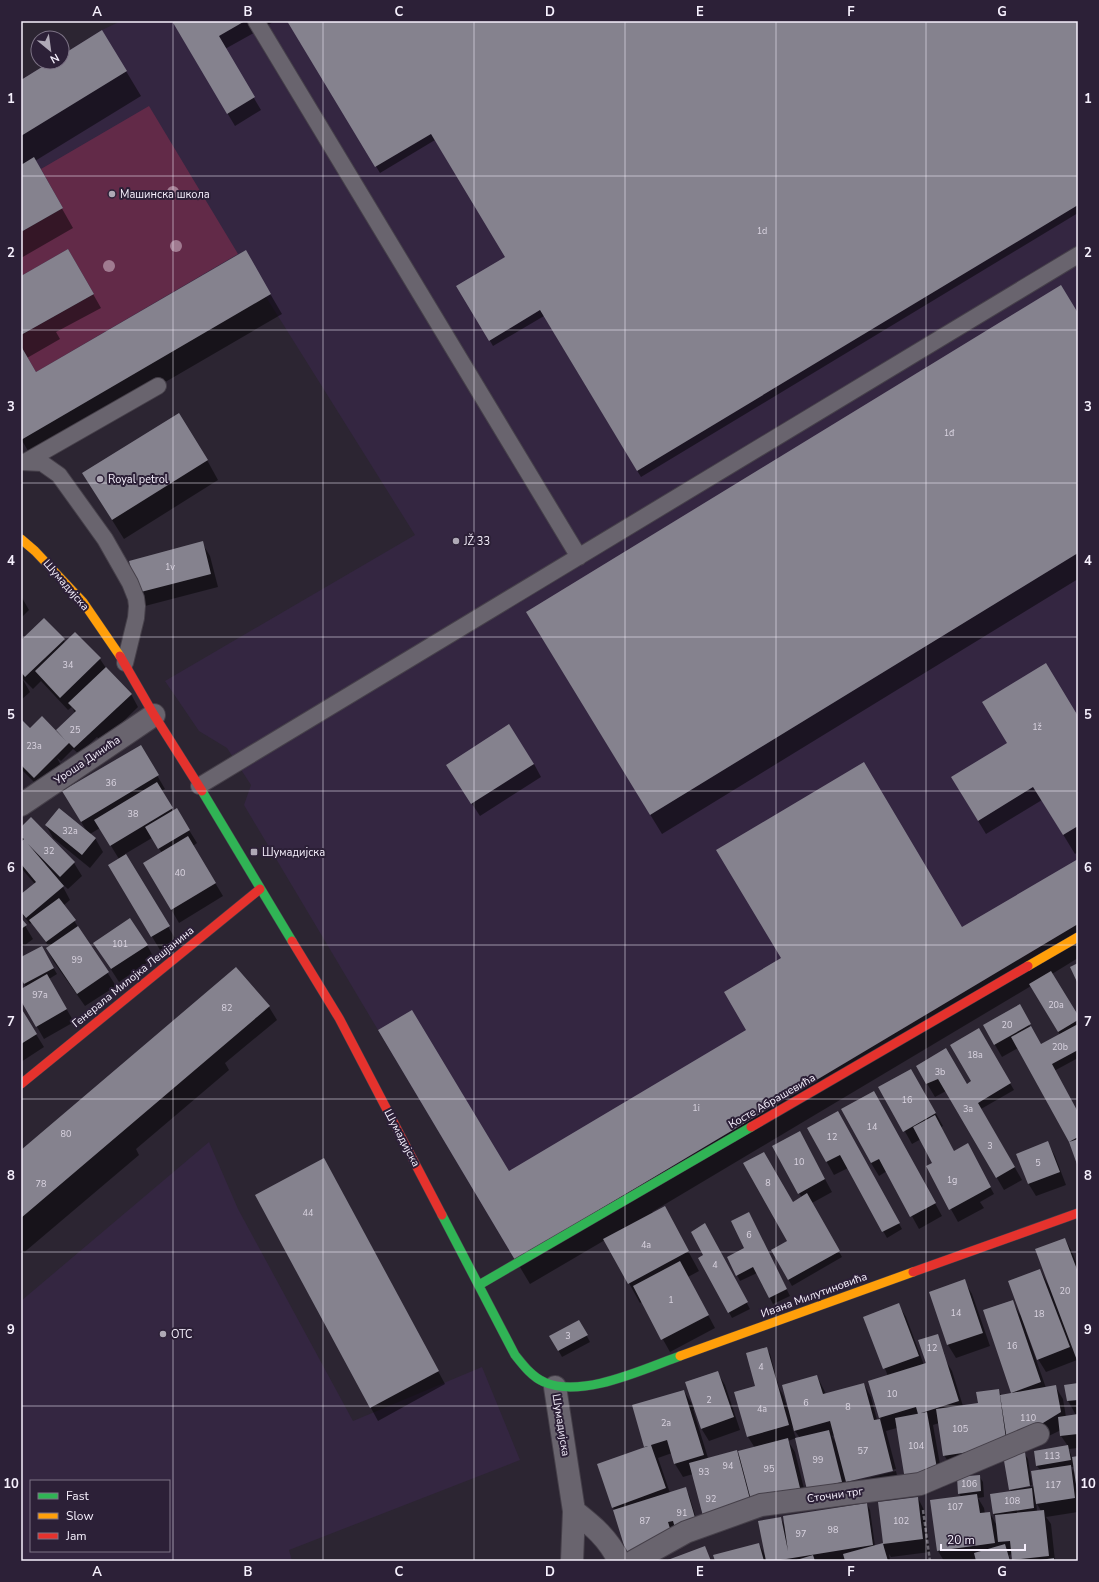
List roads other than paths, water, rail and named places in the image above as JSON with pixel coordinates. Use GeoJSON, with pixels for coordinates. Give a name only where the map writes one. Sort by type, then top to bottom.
{"type":"FeatureCollection","features":[{"type":"Feature","properties":{"kind":"street","name":"Шумадијска"},"geometry":{"type":"LineString","coordinates":[[21,539],[35,551],[83,602],[125,663],[154,715],[199,786],[260,890],[339,1018],[515,1355],[534,1376],[555,1387],[574,1511],[572,1561]]}},
{"type":"Feature","properties":{"kind":"street","name":"Уроша Динића"},"geometry":{"type":"LineString","coordinates":[[21,805],[154,715]]}},
{"type":"Feature","properties":{"kind":"street","name":"Генерала Милојка Лешјанина"},"geometry":{"type":"LineString","coordinates":[[21,1084],[260,890]]}},
{"type":"Feature","properties":{"kind":"street","name":"Косте Абрашевића"},"geometry":{"type":"LineString","coordinates":[[479,1285],[1078,936]]}},
{"type":"Feature","properties":{"kind":"street","name":"Ивана Милутиновића"},"geometry":{"type":"LineString","coordinates":[[555,1387],[580,1387],[609,1381],[1078,1213]]}},
{"type":"Feature","properties":{"kind":"street","name":"Сточни трг"},"geometry":{"type":"LineString","coordinates":[[634,1561],[686,1532],[761,1505],[920,1484],[1038,1434]]}},
{"type":"Feature","properties":{"kind":"street"},"geometry":{"type":"LineString","coordinates":[[574,1511],[596,1528],[612,1547],[619,1561]]}},
{"type":"Feature","properties":{"kind":"lane"},"geometry":{"type":"LineString","coordinates":[[256,21],[579,556]]}},
{"type":"Feature","properties":{"kind":"lane"},"geometry":{"type":"LineString","coordinates":[[199,786],[1078,255]]}},
{"type":"Feature","properties":{"kind":"lane"},"geometry":{"type":"LineString","coordinates":[[23,462],[158,386]]}},
{"type":"Feature","properties":{"kind":"lane"},"geometry":{"type":"LineString","coordinates":[[23,462],[42,463],[59,475],[105,540],[130,583],[136,598],[137,606],[136,618],[125,663]]}},
{"type":"Feature","properties":{"kind":"place","name":"Машинска школа"},"geometry":{"type":"Point","coordinates":[112,194]}},
{"type":"Feature","properties":{"kind":"place","name":"Royal petrol"},"geometry":{"type":"Point","coordinates":[100,479]}},
{"type":"Feature","properties":{"kind":"place","name":"JŽ 33"},"geometry":{"type":"Point","coordinates":[456,541]}},
{"type":"Feature","properties":{"kind":"place","name":"Шумадијска"},"geometry":{"type":"Point","coordinates":[254,852]}},
{"type":"Feature","properties":{"kind":"place","name":"OTC"},"geometry":{"type":"Point","coordinates":[163,1334]}}]}
